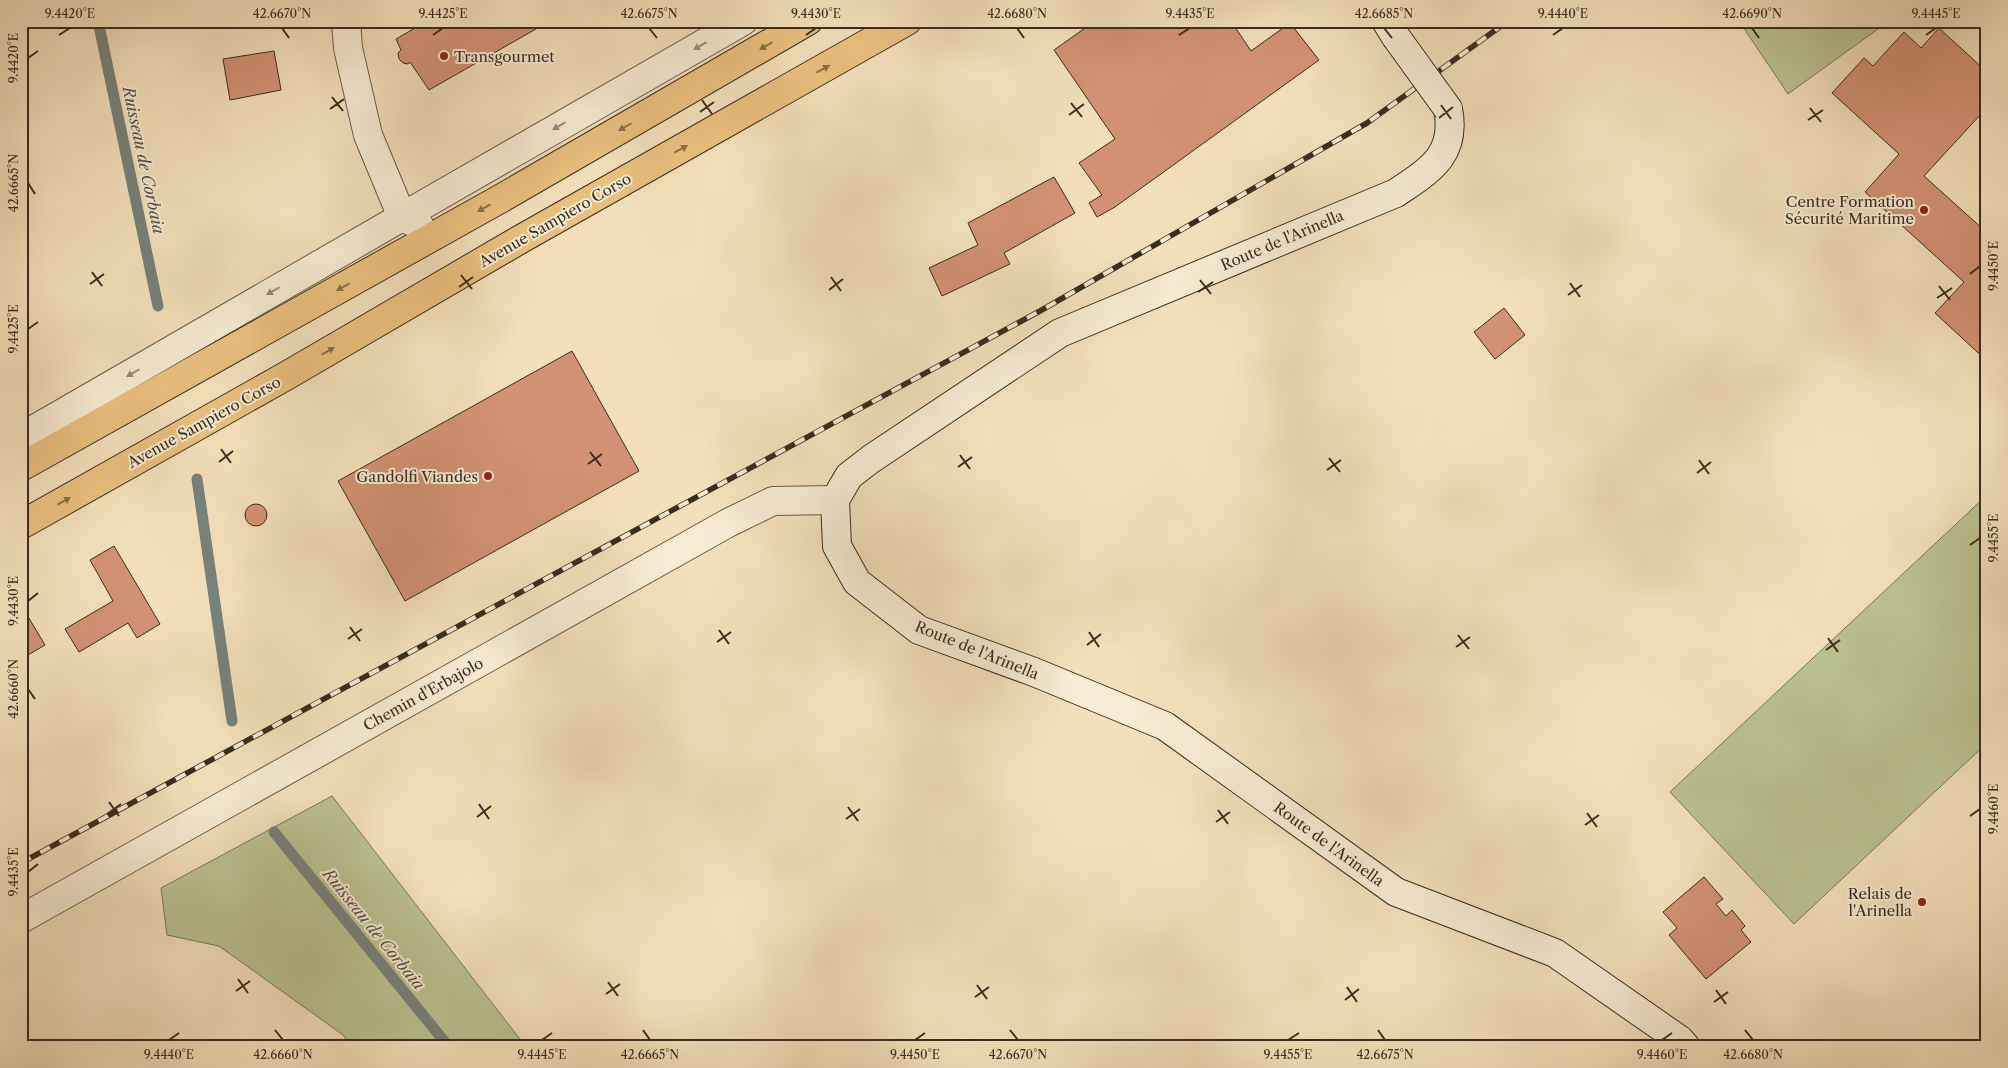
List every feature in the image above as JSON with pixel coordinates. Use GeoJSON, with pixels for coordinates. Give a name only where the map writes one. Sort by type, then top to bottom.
{"type":"FeatureCollection","features":[{"type":"Feature","properties":{"kind":"main road"},"geometry":{"type":"LineString","coordinates":[[21,467],[439,233],[808,21]]}},
{"type":"Feature","properties":{"kind":"main road","name":"Avenue Sampiero Corso"},"geometry":{"type":"LineString","coordinates":[[21,525],[907,21]]}},
{"type":"Feature","properties":{"kind":"street"},"geometry":{"type":"LineString","coordinates":[[346,21],[348,48],[368,135],[402,217],[439,233]]}},
{"type":"Feature","properties":{"kind":"street"},"geometry":{"type":"LineString","coordinates":[[21,437],[743,21]]}},
{"type":"Feature","properties":{"kind":"street","name":"Route de l'Arinella"},"geometry":{"type":"LineString","coordinates":[[1391,29],[1448,109],[1451,123],[1447,146],[1435,165],[1396,192],[1060,333],[849,476],[835,500],[837,546],[856,582],[919,630],[1034,672],[1165,726],[1396,892],[1555,953],[1680,1040],[1686,1047]]}},
{"type":"Feature","properties":{"kind":"street","name":"Chemin d'Erbajolo"},"geometry":{"type":"LineString","coordinates":[[21,919],[728,523],[773,502],[835,500]]}},
{"type":"Feature","properties":{"kind":"green space"},"geometry":{"type":"Polygon","coordinates":[[[1739,21],[1889,21],[1788,94],[1739,21]]]}},
{"type":"Feature","properties":{"kind":"green space"},"geometry":{"type":"Polygon","coordinates":[[[1987,495],[1987,743],[1794,924],[1670,792],[1987,495]]]}},
{"type":"Feature","properties":{"kind":"green space"},"geometry":{"type":"Polygon","coordinates":[[[332,796],[526,1047],[352,1047],[343,1035],[219,946],[167,935],[161,888],[332,796]]]}},
{"type":"Feature","properties":{"kind":"building","name":"Transgourmet"},"geometry":{"type":"Polygon","coordinates":[[[427,21],[550,21],[429,90],[410,62],[408,64],[403,63],[399,59],[398,53],[401,50],[396,39],[427,21]]]}},
{"type":"Feature","properties":{"kind":"building"},"geometry":{"type":"Polygon","coordinates":[[[1095,21],[1231,21],[1251,51],[1290,23],[1319,60],[1115,207],[1097,217],[1089,203],[1102,195],[1079,163],[1115,139],[1054,50],[1095,21]]]}},
{"type":"Feature","properties":{"kind":"building","name":"Centre Formation Sécurité Maritime"},"geometry":{"type":"Polygon","coordinates":[[[1939,28],[1987,72],[1987,118],[1982,113],[1924,176],[1985,231],[1987,229],[1987,361],[1935,313],[1964,282],[1865,192],[1899,154],[1832,93],[1864,58],[1873,66],[1904,32],[1921,48],[1939,28]]]}},
{"type":"Feature","properties":{"kind":"building"},"geometry":{"type":"Polygon","coordinates":[[[274,51],[281,90],[230,100],[223,59],[274,51]]]}},
{"type":"Feature","properties":{"kind":"building"},"geometry":{"type":"Polygon","coordinates":[[[1054,177],[1075,213],[1004,253],[1010,264],[942,296],[929,268],[978,245],[968,223],[1054,177]]]}},
{"type":"Feature","properties":{"kind":"building"},"geometry":{"type":"Polygon","coordinates":[[[1504,308],[1525,335],[1495,359],[1474,332],[1504,308]]]}},
{"type":"Feature","properties":{"kind":"building","name":"Gandolfi Viandes"},"geometry":{"type":"Polygon","coordinates":[[[572,351],[639,471],[405,601],[338,481],[572,351]]]}},
{"type":"Feature","properties":{"kind":"building"},"geometry":{"type":"Polygon","coordinates":[[[256,504],[264,507],[267,515],[264,523],[256,526],[248,523],[245,515],[248,507],[256,504]]]}},
{"type":"Feature","properties":{"kind":"building"},"geometry":{"type":"Polygon","coordinates":[[[114,546],[160,624],[137,638],[128,623],[79,652],[65,629],[113,601],[90,560],[114,546]]]}},
{"type":"Feature","properties":{"kind":"building"},"geometry":{"type":"Polygon","coordinates":[[[21,605],[45,645],[21,659],[21,605]]]}},
{"type":"Feature","properties":{"kind":"building"},"geometry":{"type":"Polygon","coordinates":[[[1704,877],[1723,899],[1716,904],[1726,916],[1732,910],[1745,926],[1741,930],[1751,942],[1706,979],[1669,935],[1677,928],[1663,912],[1704,877]]]}},
{"type":"Feature","properties":{"kind":"waterway","name":"Ruisseau de Corbaia"},"geometry":{"type":"LineString","coordinates":[[98,21],[158,306]]}},
{"type":"Feature","properties":{"kind":"waterway","name":"Ruisseau de Corbaia"},"geometry":{"type":"LineString","coordinates":[[197,479],[232,721]]}},
{"type":"Feature","properties":{"kind":"waterway","name":"Ruisseau de Corbaia"},"geometry":{"type":"LineString","coordinates":[[274,832],[449,1047]]}},
{"type":"Feature","properties":{"kind":"railway"},"geometry":{"type":"LineString","coordinates":[[21,863],[1040,311],[1367,123],[1508,21]]}},
{"type":"Feature","properties":{"kind":"place","name":"Transgourmet"},"geometry":{"type":"Point","coordinates":[444,56]}},
{"type":"Feature","properties":{"kind":"place","name":"Centre Formation Sécurité Maritime"},"geometry":{"type":"Point","coordinates":[1924,210]}},
{"type":"Feature","properties":{"kind":"place","name":"Gandolfi Viandes"},"geometry":{"type":"Point","coordinates":[488,476]}},
{"type":"Feature","properties":{"kind":"place","name":"Relais de l'Arinella"},"geometry":{"type":"Point","coordinates":[1922,902]}}]}
